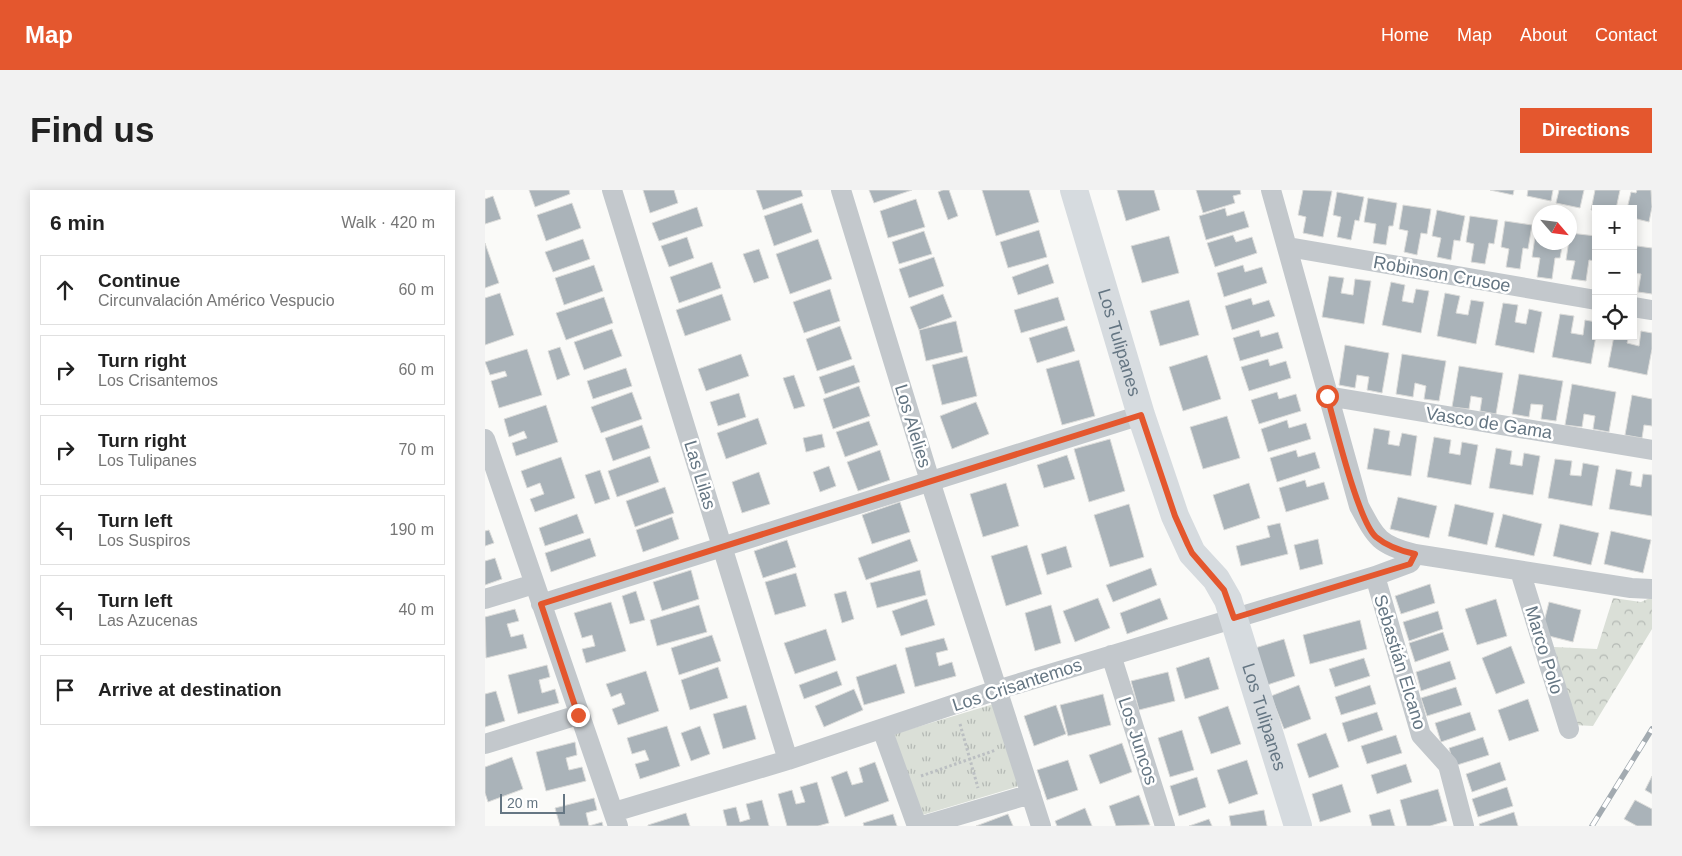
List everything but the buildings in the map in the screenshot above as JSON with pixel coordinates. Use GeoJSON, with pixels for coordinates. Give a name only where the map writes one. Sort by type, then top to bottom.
{"type":"FeatureCollection","features":[{"type":"Feature","properties":{"kind":"street","name":"Las Lilas"},"geometry":{"type":"LineString","coordinates":[[612,190],[788,760]]}},
{"type":"Feature","properties":{"kind":"street","name":"Los Alelies"},"geometry":{"type":"LineString","coordinates":[[841,190],[930,481],[1041,826]]}},
{"type":"Feature","properties":{"kind":"street","name":"Los Tulipanes"},"geometry":{"type":"LineString","coordinates":[[1074,190],[1141,415],[1175,516],[1192,553],[1224,590],[1298,826]]}},
{"type":"Feature","properties":{"kind":"street"},"geometry":{"type":"LineString","coordinates":[[1271,190],[1359,506],[1375,536],[1393,549],[1415,554],[1520,572],[1631,588],[1652,589]]}},
{"type":"Feature","properties":{"kind":"street","name":"Robinson Crusoe"},"geometry":{"type":"LineString","coordinates":[[1288,247],[1592,299]]}},
{"type":"Feature","properties":{"kind":"street"},"geometry":{"type":"LineString","coordinates":[[1637,308],[1652,310]]}},
{"type":"Feature","properties":{"kind":"street","name":"Vasco de Gama"},"geometry":{"type":"LineString","coordinates":[[1327,396],[1652,450]]}},
{"type":"Feature","properties":{"kind":"street"},"geometry":{"type":"LineString","coordinates":[[541,604],[1141,415]]}},
{"type":"Feature","properties":{"kind":"street"},"geometry":{"type":"LineString","coordinates":[[486,448],[616,819]]}},
{"type":"Feature","properties":{"kind":"street","name":"Los Crisantemos"},"geometry":{"type":"LineString","coordinates":[[616,819],[997,690],[1375,576],[1410,564],[1415,554]]}},
{"type":"Feature","properties":{"kind":"street","name":"Marco Polo"},"geometry":{"type":"LineString","coordinates":[[1520,572],[1569,729]]}},
{"type":"Feature","properties":{"kind":"street","name":"Sebastián Elcano"},"geometry":{"type":"LineString","coordinates":[[1375,576],[1421,735],[1448,765],[1464,826]]}},
{"type":"Feature","properties":{"kind":"street"},"geometry":{"type":"LineString","coordinates":[[485,599],[534,584]]}},
{"type":"Feature","properties":{"kind":"street","name":"Los Juncos"},"geometry":{"type":"LineString","coordinates":[[1111,655],[1165,826]]}},
{"type":"Feature","properties":{"kind":"street"},"geometry":{"type":"LineString","coordinates":[[485,744],[578,715]]}},
{"type":"Feature","properties":{"kind":"street"},"geometry":{"type":"LineString","coordinates":[[882,729],[903,782],[917,826]]}},
{"type":"Feature","properties":{"kind":"street"},"geometry":{"type":"LineString","coordinates":[[922,826],[1031,794]]}},
{"type":"Feature","properties":{"kind":"path"},"geometry":{"type":"LineString","coordinates":[[955,704],[983,808]]}},
{"type":"Feature","properties":{"kind":"path"},"geometry":{"type":"LineString","coordinates":[[903,782],[1015,743]]}},
{"type":"Feature","properties":{"kind":"green space"},"geometry":{"type":"Polygon","coordinates":[[[1652,597],[1652,629],[1593,726],[1574,725],[1554,647],[1597,649],[1613,598],[1641,602],[1652,597]]]}},
{"type":"Feature","properties":{"kind":"green space"},"geometry":{"type":"Polygon","coordinates":[[[997,703],[1023,785],[919,816],[894,734],[997,703]]]}},
{"type":"Feature","properties":{"kind":"railway"},"geometry":{"type":"LineString","coordinates":[[1592,826],[1652,729]]}},
{"type":"Feature","properties":{"kind":"route"},"geometry":{"type":"LineString","coordinates":[[578,715],[541,604],[1141,415],[1175,516],[1188,545],[1192,553],[1224,590],[1234,618],[1410,564],[1415,554],[1393,549],[1375,536],[1359,506],[1327,396]]}}]}
